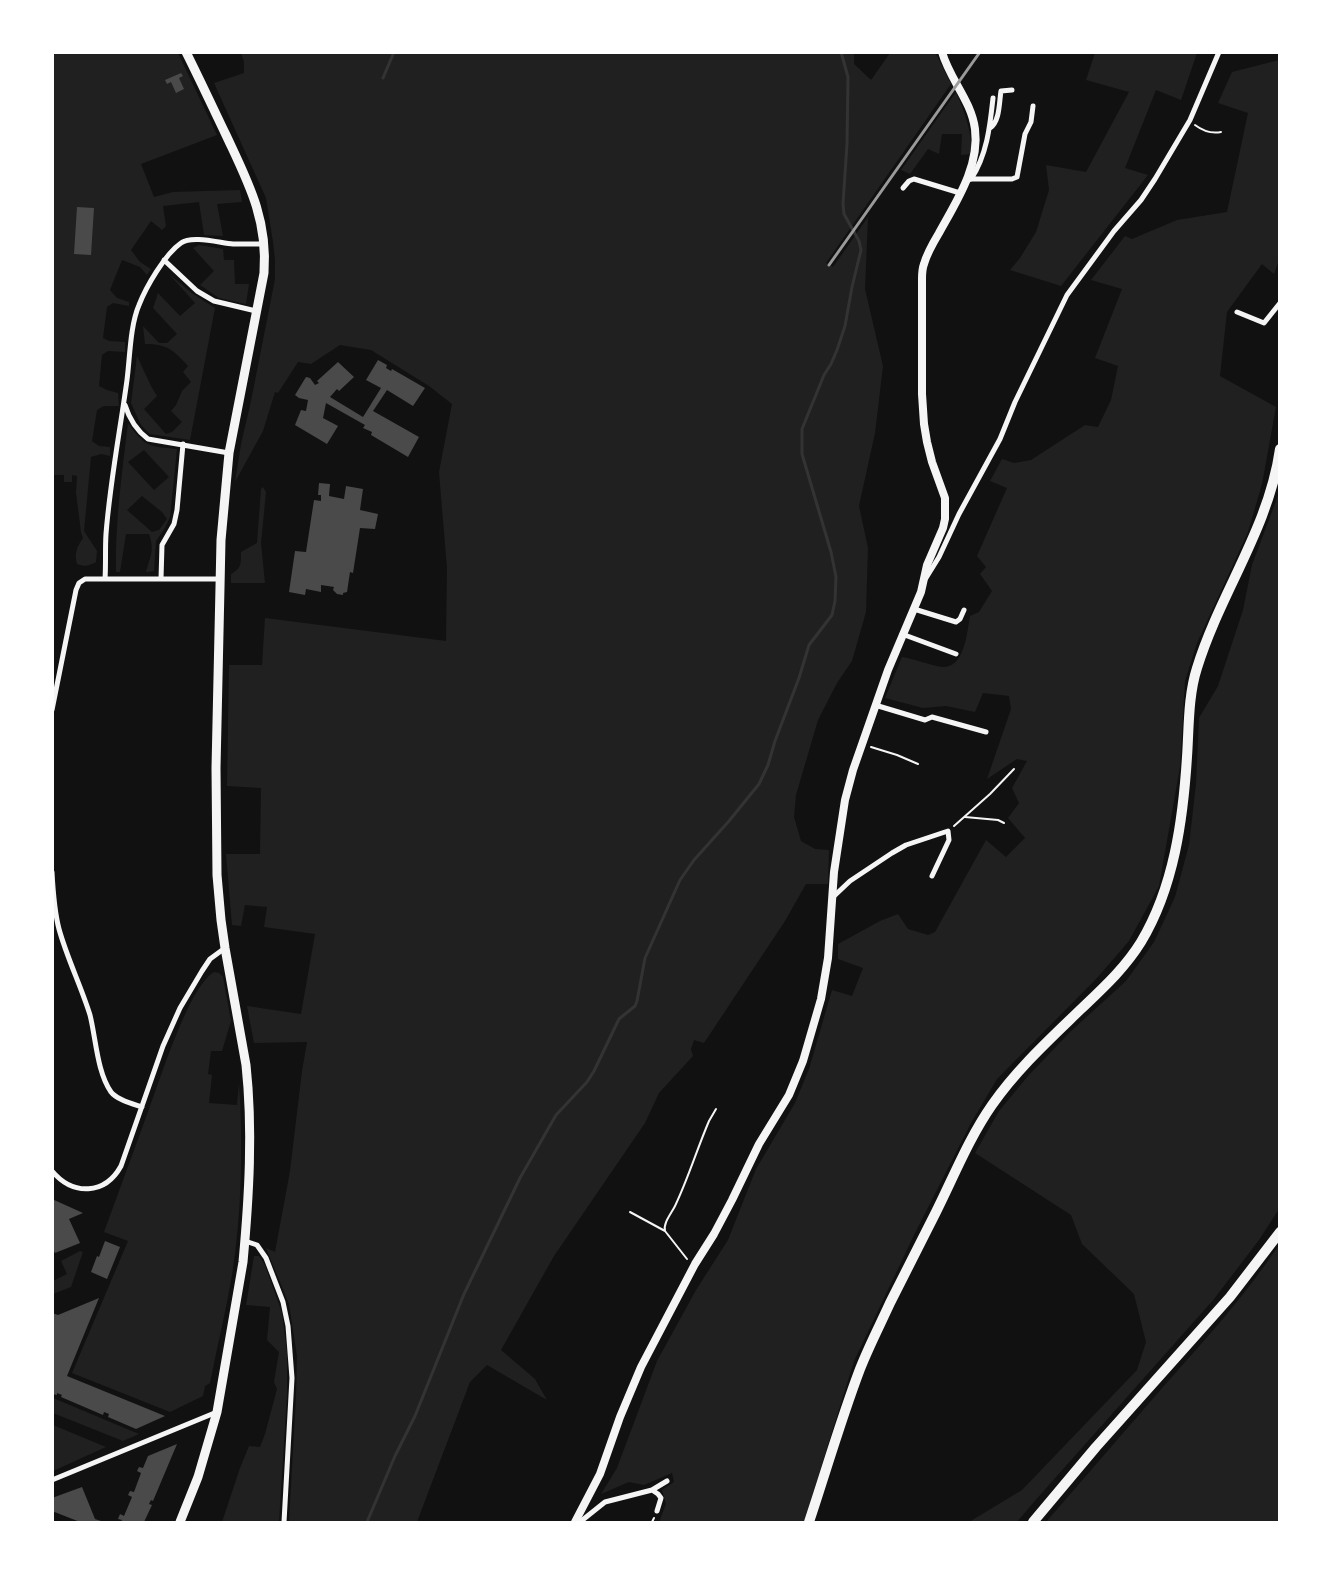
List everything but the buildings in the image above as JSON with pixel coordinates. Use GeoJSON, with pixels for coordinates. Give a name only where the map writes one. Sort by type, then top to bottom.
{"type":"FeatureCollection","features":[{"type":"Feature","properties":{"kind":"main road"},"geometry":{"type":"LineString","coordinates":[[180,1522],[198,1477],[216,1412],[243,1262],[245,1240],[250,1108],[246,1065],[225,948],[217,876],[220,579],[222,522],[228,453],[264,273],[264,244],[260,218],[253,193],[186,52]]}},
{"type":"Feature","properties":{"kind":"main road"},"geometry":{"type":"LineString","coordinates":[[809,1522],[861,1366],[979,1126],[994,1102],[1027,1061],[1110,982],[1140,943],[1152,921],[1163,894],[1180,831],[1191,699],[1197,668],[1259,521],[1275,478],[1280,449]]}},
{"type":"Feature","properties":{"kind":"main road"},"geometry":{"type":"LineString","coordinates":[[1033,1522],[1096,1447],[1230,1297],[1280,1232]]}},
{"type":"Feature","properties":{"kind":"street"},"geometry":{"type":"LineString","coordinates":[[942,52],[944,60],[964,94],[973,118],[976,148],[969,180]]}},
{"type":"Feature","properties":{"kind":"street"},"geometry":{"type":"LineString","coordinates":[[925,580],[939,557],[958,514],[1000,439],[1015,402],[1067,295],[1110,237],[1141,200],[1155,179],[1190,120],[1220,52]]}},
{"type":"Feature","properties":{"kind":"street"},"geometry":{"type":"LineString","coordinates":[[990,128],[994,125],[996,119],[1001,91],[1012,90]]}},
{"type":"Feature","properties":{"kind":"street"},"geometry":{"type":"LineString","coordinates":[[575,1522],[600,1474],[620,1417],[641,1367],[695,1264],[714,1234],[751,1160],[789,1095],[803,1061],[825,981],[834,872],[845,800],[875,705],[944,528],[944,498],[932,462],[924,424],[922,279],[924,264],[960,193],[979,165],[990,128],[993,98]]}},
{"type":"Feature","properties":{"kind":"street"},"geometry":{"type":"LineString","coordinates":[[969,180],[1002,180],[1017,177],[1025,134],[1031,122],[1033,106]]}},
{"type":"Feature","properties":{"kind":"street"},"geometry":{"type":"LineString","coordinates":[[903,188],[909,181],[914,179],[960,193]]}},
{"type":"Feature","properties":{"kind":"street"},"geometry":{"type":"LineString","coordinates":[[105,579],[106,534],[113,472],[134,320],[139,305],[164,260],[181,242],[197,239],[235,244],[264,244]]}},
{"type":"Feature","properties":{"kind":"street"},"geometry":{"type":"LineString","coordinates":[[164,260],[197,291],[214,301],[256,311]]}},
{"type":"Feature","properties":{"kind":"street"},"geometry":{"type":"LineString","coordinates":[[1238,312],[1264,323],[1280,303]]}},
{"type":"Feature","properties":{"kind":"street"},"geometry":{"type":"LineString","coordinates":[[124,402],[129,418],[141,434],[148,439],[228,453]]}},
{"type":"Feature","properties":{"kind":"street"},"geometry":{"type":"LineString","coordinates":[[161,579],[162,545],[174,524],[177,510],[183,444]]}},
{"type":"Feature","properties":{"kind":"street"},"geometry":{"type":"LineString","coordinates":[[52,710],[76,590],[85,579],[220,579]]}},
{"type":"Feature","properties":{"kind":"street"},"geometry":{"type":"LineString","coordinates":[[914,609],[956,622],[960,619],[964,610]]}},
{"type":"Feature","properties":{"kind":"street"},"geometry":{"type":"LineString","coordinates":[[902,634],[956,654]]}},
{"type":"Feature","properties":{"kind":"street"},"geometry":{"type":"LineString","coordinates":[[875,705],[925,720],[932,717],[986,732]]}},
{"type":"Feature","properties":{"kind":"street"},"geometry":{"type":"LineString","coordinates":[[832,898],[850,881],[899,849],[948,831],[949,840],[932,876]]}},
{"type":"Feature","properties":{"kind":"street"},"geometry":{"type":"LineString","coordinates":[[52,872],[54,906],[59,927],[68,958],[81,987],[90,1017],[104,1080],[113,1095],[142,1108]]}},
{"type":"Feature","properties":{"kind":"street"},"geometry":{"type":"LineString","coordinates":[[52,1171],[62,1182],[82,1189],[98,1187],[108,1182],[117,1173],[163,1046],[180,1008],[210,959],[225,948]]}},
{"type":"Feature","properties":{"kind":"street"},"geometry":{"type":"LineString","coordinates":[[245,1240],[257,1245],[266,1258],[283,1302],[288,1326],[292,1378],[284,1522]]}},
{"type":"Feature","properties":{"kind":"street"},"geometry":{"type":"LineString","coordinates":[[52,1480],[216,1412]]}},
{"type":"Feature","properties":{"kind":"street"},"geometry":{"type":"LineString","coordinates":[[580,1522],[606,1502],[652,1490],[667,1481]]}},
{"type":"Feature","properties":{"kind":"street"},"geometry":{"type":"LineString","coordinates":[[652,1490],[661,1498],[657,1511]]}},
{"type":"Feature","properties":{"kind":"path"},"geometry":{"type":"LineString","coordinates":[[1190,120],[1205,132],[1221,132]]}},
{"type":"Feature","properties":{"kind":"path"},"geometry":{"type":"LineString","coordinates":[[862,744],[918,764]]}},
{"type":"Feature","properties":{"kind":"path"},"geometry":{"type":"LineString","coordinates":[[948,831],[995,790],[1014,770]]}},
{"type":"Feature","properties":{"kind":"path"},"geometry":{"type":"LineString","coordinates":[[965,816],[998,820],[1004,823]]}},
{"type":"Feature","properties":{"kind":"path"},"geometry":{"type":"LineString","coordinates":[[665,1232],[666,1222],[678,1201],[708,1121],[716,1109]]}},
{"type":"Feature","properties":{"kind":"path"},"geometry":{"type":"LineString","coordinates":[[630,1212],[665,1232],[684,1257],[695,1264]]}},
{"type":"Feature","properties":{"kind":"shaded area"},"geometry":{"type":"Polygon","coordinates":[[[854,52],[854,64],[871,80],[890,53],[935,52],[951,84],[826,263],[833,267],[868,217],[865,289],[883,366],[875,433],[859,506],[868,548],[866,612],[852,661],[837,683],[818,720],[796,795],[794,817],[801,841],[815,849],[829,850],[828,884],[806,884],[785,921],[704,1043],[694,1040],[691,1049],[693,1056],[659,1093],[645,1123],[554,1256],[501,1350],[535,1379],[547,1400],[487,1365],[470,1382],[417,1522],[289,1522],[297,1356],[289,1304],[266,1248],[275,1252],[290,1171],[307,1042],[254,1043],[247,1006],[301,1014],[315,934],[264,927],[267,907],[245,905],[241,926],[232,925],[226,854],[260,854],[261,788],[227,786],[229,665],[262,665],[265,618],[446,641],[447,568],[439,472],[452,404],[429,386],[371,350],[340,345],[311,364],[298,362],[278,393],[275,392],[263,431],[235,482],[275,279],[273,242],[266,198],[214,83],[244,73],[244,62],[241,53],[854,52]]]}},
{"type":"Feature","properties":{"kind":"shaded area"},"geometry":{"type":"Polygon","coordinates":[[[52,53],[178,53],[217,135],[141,164],[154,197],[173,192],[240,190],[242,202],[217,204],[223,236],[204,235],[199,202],[163,206],[166,226],[162,230],[151,221],[131,250],[140,262],[151,269],[147,275],[140,267],[122,260],[110,290],[117,298],[129,302],[129,306],[113,303],[107,307],[103,338],[109,341],[125,342],[125,352],[108,351],[102,355],[99,386],[118,393],[119,406],[104,406],[97,410],[92,441],[99,446],[110,447],[110,456],[101,454],[91,457],[84,531],[97,551],[96,562],[87,566],[77,564],[76,560],[77,550],[83,538],[76,493],[77,476],[72,475],[72,482],[64,482],[64,475],[53,475],[52,53]]]}},
{"type":"Feature","properties":{"kind":"shaded area"},"geometry":{"type":"Polygon","coordinates":[[[1095,53],[1197,53],[1181,100],[1156,90],[1125,168],[1148,175],[1061,286],[1010,270],[1036,232],[1049,190],[1046,165],[1086,172],[1129,92],[1086,80],[1095,53]]]}},
{"type":"Feature","properties":{"kind":"shaded area"},"geometry":{"type":"Polygon","coordinates":[[[1279,60],[1279,260],[1274,274],[1262,264],[1227,312],[1220,376],[1276,407],[1262,484],[1248,532],[1197,643],[1185,681],[1180,767],[1159,886],[1129,941],[1097,978],[997,1079],[971,1123],[915,1233],[854,1361],[804,1522],[659,1522],[666,1504],[662,1490],[674,1482],[672,1473],[644,1485],[629,1482],[601,1494],[617,1468],[657,1361],[696,1290],[728,1240],[756,1169],[795,1103],[809,1069],[832,990],[852,996],[863,968],[838,959],[838,944],[880,921],[898,914],[908,929],[928,935],[935,932],[986,840],[1006,857],[1025,838],[1008,818],[1019,803],[1012,788],[1027,761],[1017,759],[987,779],[1011,709],[1009,696],[983,693],[975,712],[946,706],[923,708],[885,698],[902,657],[945,667],[952,665],[961,654],[970,616],[979,612],[992,591],[980,574],[986,567],[977,556],[1007,488],[990,481],[1002,459],[1014,463],[1031,460],[1085,425],[1098,427],[1111,400],[1118,366],[1095,358],[1122,289],[1091,280],[1125,236],[1132,239],[1177,220],[1227,212],[1248,113],[1218,103],[1232,72],[1279,60]]]}},
{"type":"Feature","properties":{"kind":"shaded area"},"geometry":{"type":"Polygon","coordinates":[[[956,92],[967,122],[971,154],[961,155],[962,134],[942,134],[939,154],[928,149],[910,174],[901,170],[956,92]]]}},
{"type":"Feature","properties":{"kind":"shaded area"},"geometry":{"type":"Polygon","coordinates":[[[199,245],[223,249],[224,260],[234,260],[235,284],[249,284],[246,304],[219,298],[200,285],[214,271],[193,248],[199,245]]]}},
{"type":"Feature","properties":{"kind":"shaded area"},"geometry":{"type":"Polygon","coordinates":[[[169,274],[193,294],[215,308],[190,440],[150,434],[141,425],[131,403],[137,356],[157,396],[144,409],[166,434],[172,432],[182,422],[171,411],[182,391],[191,382],[183,372],[188,366],[170,349],[159,345],[145,344],[143,326],[159,343],[167,343],[177,334],[153,308],[158,293],[180,316],[195,303],[169,274]]]}},
{"type":"Feature","properties":{"kind":"shaded area"},"geometry":{"type":"Polygon","coordinates":[[[128,423],[139,437],[148,444],[177,449],[170,517],[156,541],[154,571],[146,572],[152,549],[149,534],[126,534],[120,572],[116,572],[118,516],[128,423]],[[144,450],[128,462],[154,490],[169,477],[144,450]],[[142,496],[127,510],[152,532],[159,530],[167,519],[162,512],[142,496]]]}},
{"type":"Feature","properties":{"kind":"shaded area"},"geometry":{"type":"Polygon","coordinates":[[[263,487],[266,492],[261,543],[265,583],[231,583],[231,574],[240,565],[241,552],[257,543],[261,489],[263,487]]]}},
{"type":"Feature","properties":{"kind":"shaded area"},"geometry":{"type":"Polygon","coordinates":[[[1279,493],[1279,1209],[1259,1240],[1214,1299],[1017,1522],[969,1522],[1022,1490],[1137,1370],[1146,1342],[1134,1294],[1082,1244],[1071,1215],[975,1153],[999,1111],[1028,1076],[1070,1032],[1126,981],[1154,942],[1175,897],[1189,845],[1196,784],[1199,718],[1218,686],[1243,610],[1252,565],[1279,493]]]}},
{"type":"Feature","properties":{"kind":"shaded area"},"geometry":{"type":"Polygon","coordinates":[[[214,972],[219,973],[223,977],[231,1021],[222,1051],[211,1051],[208,1074],[212,1075],[209,1103],[237,1105],[239,1082],[241,1155],[238,1227],[230,1288],[210,1383],[205,1386],[203,1396],[170,1412],[72,1373],[128,1241],[104,1232],[176,1035],[185,1014],[204,981],[214,972]]]}},
{"type":"Feature","properties":{"kind":"shaded area"},"geometry":{"type":"Polygon","coordinates":[[[1279,1245],[1279,1522],[1046,1522],[1224,1318],[1279,1245]]]}},
{"type":"Feature","properties":{"kind":"shaded area"},"geometry":{"type":"Polygon","coordinates":[[[80,1251],[83,1252],[71,1287],[53,1294],[53,1281],[67,1274],[61,1261],[80,1251]]]}},
{"type":"Feature","properties":{"kind":"shaded area"},"geometry":{"type":"Polygon","coordinates":[[[254,1256],[259,1256],[265,1265],[282,1313],[287,1353],[287,1396],[279,1522],[222,1522],[249,1446],[260,1447],[277,1389],[274,1382],[279,1352],[267,1340],[270,1307],[246,1305],[254,1256]]]}},
{"type":"Feature","properties":{"kind":"shaded area"},"geometry":{"type":"Polygon","coordinates":[[[52,1398],[139,1434],[123,1441],[53,1413],[52,1398]]]}},
{"type":"Feature","properties":{"kind":"shaded area"},"geometry":{"type":"Polygon","coordinates":[[[53,1425],[106,1447],[53,1471],[53,1425]]]}},
{"type":"Feature","properties":{"kind":"waterway"},"geometry":{"type":"LineString","coordinates":[[383,78],[394,52]]}},
{"type":"Feature","properties":{"kind":"waterway"},"geometry":{"type":"LineString","coordinates":[[367,1522],[395,1456],[415,1416],[464,1294],[520,1178],[556,1115],[587,1082],[594,1071],[619,1019],[635,1006],[645,958],[680,880],[694,860],[759,784],[768,765],[809,645],[832,615],[835,601],[836,577],[831,552],[802,454],[802,429],[824,375],[837,350],[845,326],[861,250],[859,241],[844,214],[848,77],[841,52]]}},
{"type":"Feature","properties":{"kind":"railway"},"geometry":{"type":"LineString","coordinates":[[829,265],[980,52]]}}]}
